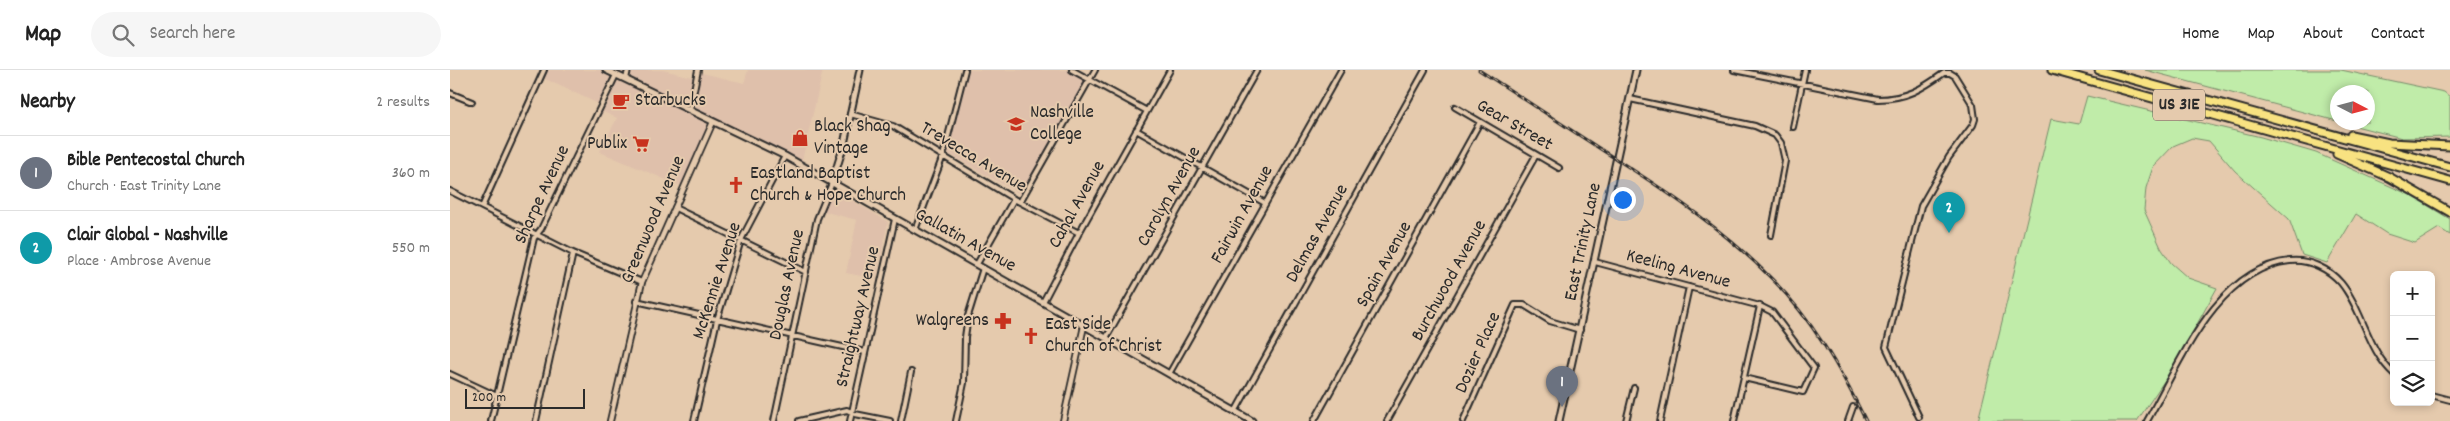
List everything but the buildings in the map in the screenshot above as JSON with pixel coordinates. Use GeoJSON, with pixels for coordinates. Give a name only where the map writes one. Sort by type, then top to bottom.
{"type":"FeatureCollection","features":[{"type":"Feature","properties":{"kind":"highway","name":"US 31E"},"geometry":{"type":"LineString","coordinates":[[2052,70],[2450,181]]}},
{"type":"Feature","properties":{"kind":"highway","name":"US 31E"},"geometry":{"type":"LineString","coordinates":[[2099,70],[2450,167]]}},
{"type":"Feature","properties":{"kind":"highway"},"geometry":{"type":"LineString","coordinates":[[2259,114],[2389,143],[2450,146]]}},
{"type":"Feature","properties":{"kind":"highway"},"geometry":{"type":"LineString","coordinates":[[2306,142],[2389,177],[2450,212]]}},
{"type":"Feature","properties":{"kind":"main road","name":"Gallatin Avenue"},"geometry":{"type":"LineString","coordinates":[[606,70],[785,156],[1252,421]]}},
{"type":"Feature","properties":{"kind":"main road","name":"Douglas Avenue"},"geometry":{"type":"LineString","coordinates":[[832,183],[844,144],[860,70]]}},
{"type":"Feature","properties":{"kind":"main road","name":"East Trinity Lane"},"geometry":{"type":"LineString","coordinates":[[1559,421],[1636,70]]}},
{"type":"Feature","properties":{"kind":"street"},"geometry":{"type":"LineString","coordinates":[[482,207],[544,70]]}},
{"type":"Feature","properties":{"kind":"street"},"geometry":{"type":"LineString","coordinates":[[626,79],[628,70]]}},
{"type":"Feature","properties":{"kind":"street"},"geometry":{"type":"LineString","coordinates":[[690,110],[698,70]]}},
{"type":"Feature","properties":{"kind":"street"},"geometry":{"type":"LineString","coordinates":[[914,230],[943,156],[965,70]]}},
{"type":"Feature","properties":{"kind":"street"},"geometry":{"type":"LineString","coordinates":[[1072,70],[1147,111]]}},
{"type":"Feature","properties":{"kind":"street"},"geometry":{"type":"LineString","coordinates":[[1020,202],[1095,70]]}},
{"type":"Feature","properties":{"kind":"street","name":"Cahal Avenue"},"geometry":{"type":"LineString","coordinates":[[1043,302],[1079,233],[1170,70]]}},
{"type":"Feature","properties":{"kind":"street","name":"Carolyn Avenue"},"geometry":{"type":"LineString","coordinates":[[1106,338],[1257,70]]}},
{"type":"Feature","properties":{"kind":"street","name":"Fairwin Avenue"},"geometry":{"type":"LineString","coordinates":[[1169,374],[1340,70]]}},
{"type":"Feature","properties":{"kind":"street","name":"Delmas Avenue"},"geometry":{"type":"LineString","coordinates":[[1235,412],[1425,70]]}},
{"type":"Feature","properties":{"kind":"street"},"geometry":{"type":"LineString","coordinates":[[1734,70],[1861,97],[1895,99],[1912,94],[1944,73],[1950,73],[1955,76],[1974,106],[1976,112],[1973,125],[1949,157],[1921,206],[1886,347],[1919,417]]}},
{"type":"Feature","properties":{"kind":"street"},"geometry":{"type":"LineString","coordinates":[[1793,127],[1805,70]]}},
{"type":"Feature","properties":{"kind":"street","name":"Sharpe Avenue"},"geometry":{"type":"LineString","coordinates":[[491,421],[530,252],[616,75]]}},
{"type":"Feature","properties":{"kind":"street"},"geometry":{"type":"LineString","coordinates":[[450,93],[472,102]]}},
{"type":"Feature","properties":{"kind":"street"},"geometry":{"type":"LineString","coordinates":[[1630,99],[1755,126],[1775,135],[1781,143],[1785,160],[1771,235]]}},
{"type":"Feature","properties":{"kind":"street","name":"Gear Street"},"geometry":{"type":"LineString","coordinates":[[1455,107],[1559,168]]}},
{"type":"Feature","properties":{"kind":"street","name":"Trevecca Avenue"},"geometry":{"type":"LineString","coordinates":[[850,114],[893,126],[1014,199],[1079,233]]}},
{"type":"Feature","properties":{"kind":"street","name":"Greenwood Avenue"},"geometry":{"type":"LineString","coordinates":[[610,421],[636,300],[642,282],[713,122]]}},
{"type":"Feature","properties":{"kind":"street","name":"Spain Avenue"},"geometry":{"type":"LineString","coordinates":[[1314,421],[1480,122]]}},
{"type":"Feature","properties":{"kind":"street"},"geometry":{"type":"LineString","coordinates":[[1136,130],[1265,203]]}},
{"type":"Feature","properties":{"kind":"street","name":"Burchwood Avenue"},"geometry":{"type":"LineString","coordinates":[[1387,421],[1536,155]]}},
{"type":"Feature","properties":{"kind":"street","name":"McKennie Avenue"},"geometry":{"type":"LineString","coordinates":[[694,421],[717,320],[741,240],[785,156]]}},
{"type":"Feature","properties":{"kind":"street","name":"Douglas Avenue"},"geometry":{"type":"LineString","coordinates":[[774,421],[817,219],[832,183]]}},
{"type":"Feature","properties":{"kind":"street"},"geometry":{"type":"LineString","coordinates":[[450,192],[574,253],[642,282]]}},
{"type":"Feature","properties":{"kind":"street"},"geometry":{"type":"LineString","coordinates":[[977,264],[1014,199]]}},
{"type":"Feature","properties":{"kind":"street"},"geometry":{"type":"LineString","coordinates":[[675,208],[806,272]]}},
{"type":"Feature","properties":{"kind":"street","name":"Straightway Avenue"},"geometry":{"type":"LineString","coordinates":[[850,421],[895,219]]}},
{"type":"Feature","properties":{"kind":"street"},"geometry":{"type":"LineString","coordinates":[[536,421],[574,253]]}},
{"type":"Feature","properties":{"kind":"street","name":"Keeling Avenue"},"geometry":{"type":"LineString","coordinates":[[1595,262],[1760,306],[1772,312],[1814,368],[1803,392],[1744,378]]}},
{"type":"Feature","properties":{"kind":"street"},"geometry":{"type":"LineString","coordinates":[[2147,421],[2197,334],[2220,299],[2249,275],[2280,262],[2305,262],[2331,273],[2350,298],[2379,356],[2390,369]]}},
{"type":"Feature","properties":{"kind":"street"},"geometry":{"type":"LineString","coordinates":[[956,421],[964,383],[965,337],[968,316],[983,268]]}},
{"type":"Feature","properties":{"kind":"street"},"geometry":{"type":"LineString","coordinates":[[1660,421],[1690,287]]}},
{"type":"Feature","properties":{"kind":"street"},"geometry":{"type":"LineString","coordinates":[[636,300],[717,320],[865,352]]}},
{"type":"Feature","properties":{"kind":"street","name":"Dozier Place"},"geometry":{"type":"LineString","coordinates":[[1463,421],[1515,305],[1524,305],[1550,321],[1580,330]]}},
{"type":"Feature","properties":{"kind":"street"},"geometry":{"type":"LineString","coordinates":[[1734,421],[1760,306]]}},
{"type":"Feature","properties":{"kind":"street"},"geometry":{"type":"LineString","coordinates":[[1063,421],[1084,326]]}},
{"type":"Feature","properties":{"kind":"street"},"geometry":{"type":"LineString","coordinates":[[901,421],[911,372]]}},
{"type":"Feature","properties":{"kind":"street"},"geometry":{"type":"LineString","coordinates":[[450,374],[497,396]]}},
{"type":"Feature","properties":{"kind":"street"},"geometry":{"type":"LineString","coordinates":[[1626,421],[1634,388]]}},
{"type":"Feature","properties":{"kind":"street"},"geometry":{"type":"LineString","coordinates":[[2435,396],[2450,400]]}},
{"type":"Feature","properties":{"kind":"street"},"geometry":{"type":"LineString","coordinates":[[1848,421],[1853,407]]}},
{"type":"Feature","properties":{"kind":"street"},"geometry":{"type":"LineString","coordinates":[[799,421],[847,410],[890,421]]}},
{"type":"Feature","properties":{"kind":"shaded area"},"geometry":{"type":"Polygon","coordinates":[[[544,70],[663,70],[696,78],[698,72],[744,83],[748,70],[823,70],[801,165],[713,122],[681,186],[600,152],[617,118],[603,112],[589,139],[585,137],[601,105],[541,77],[544,70]]]}},
{"type":"Feature","properties":{"kind":"shaded area"},"geometry":{"type":"Polygon","coordinates":[[[969,70],[1068,70],[1087,81],[1022,195],[947,153],[969,70]]]}},
{"type":"Feature","properties":{"kind":"shaded area"},"geometry":{"type":"Polygon","coordinates":[[[835,190],[888,222],[876,279],[846,273],[857,220],[822,211],[829,195],[835,190]]]}},
{"type":"Feature","properties":{"kind":"green space"},"geometry":{"type":"Polygon","coordinates":[[[2145,70],[2341,70],[2444,92],[2450,97],[2450,137],[2402,138],[2371,130],[2375,130],[2375,85],[2330,85],[2330,119],[2145,70]]]}},
{"type":"Feature","properties":{"kind":"green space"},"geometry":{"type":"Polygon","coordinates":[[[2087,96],[2261,137],[2316,153],[2410,195],[2450,219],[2450,235],[2439,228],[2415,243],[2387,234],[2356,214],[2327,263],[2302,255],[2289,219],[2235,171],[2209,141],[2192,138],[2173,146],[2153,167],[2146,188],[2144,210],[2161,248],[2171,263],[2188,278],[2217,288],[2171,371],[2137,421],[1978,421],[2051,119],[2079,124],[2087,96]]]}},
{"type":"Feature","properties":{"kind":"railway"},"geometry":{"type":"LineString","coordinates":[[1479,70],[1679,201],[1718,230],[1754,262],[1786,294],[1813,328],[1836,364],[1866,421]]}},
{"type":"Feature","properties":{"kind":"place","name":"Starbucks"},"geometry":{"type":"Point","coordinates":[621,101]}},
{"type":"Feature","properties":{"kind":"place","name":"Nashville College"},"geometry":{"type":"Point","coordinates":[1016,124]}},
{"type":"Feature","properties":{"kind":"place","name":"Black Shag Vintage"},"geometry":{"type":"Point","coordinates":[800,138]}},
{"type":"Feature","properties":{"kind":"place","name":"Publix"},"geometry":{"type":"Point","coordinates":[641,144]}},
{"type":"Feature","properties":{"kind":"place","name":"Eastland Baptist Church & Hope Church"},"geometry":{"type":"Point","coordinates":[736,185]}},
{"type":"Feature","properties":{"kind":"place","name":"Clair Global - Nashville"},"geometry":{"type":"Point","coordinates":[1949,233]}},
{"type":"Feature","properties":{"kind":"place","name":"Walgreens"},"geometry":{"type":"Point","coordinates":[1003,321]}},
{"type":"Feature","properties":{"kind":"place","name":"East Side Church of Christ"},"geometry":{"type":"Point","coordinates":[1031,336]}},
{"type":"Feature","properties":{"kind":"place","name":"Bible Pentecostal Church"},"geometry":{"type":"Point","coordinates":[1562,407]}}]}
